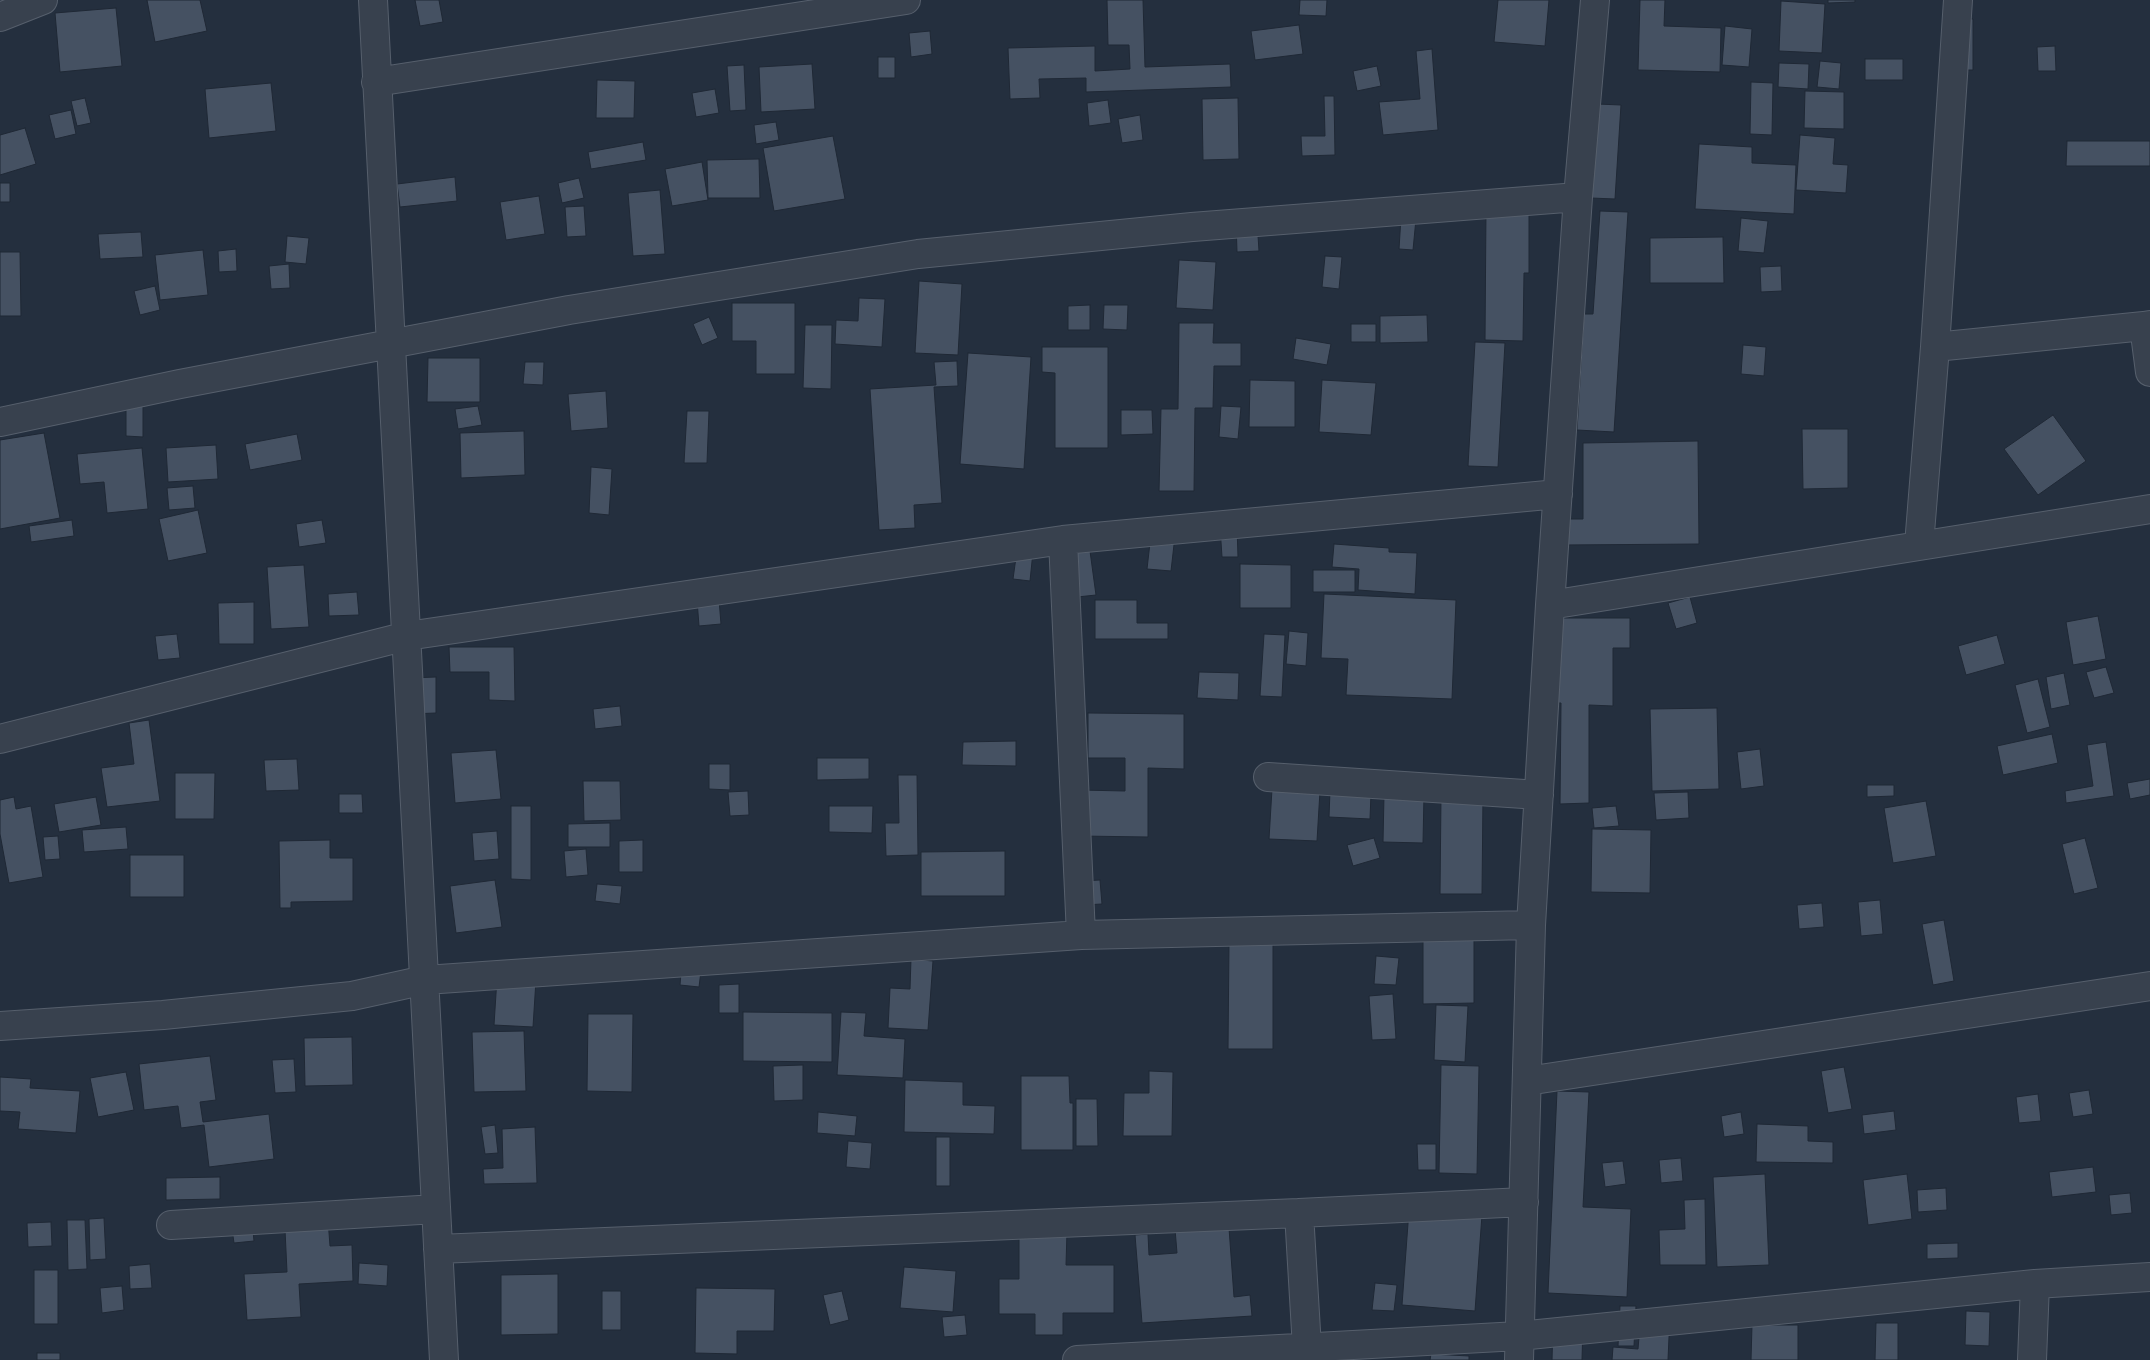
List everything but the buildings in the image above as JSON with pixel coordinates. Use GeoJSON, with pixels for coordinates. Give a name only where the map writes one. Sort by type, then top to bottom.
{"type":"FeatureCollection","features":[{"type":"Feature","properties":{"kind":"street"},"geometry":{"type":"LineString","coordinates":[[4,10],[43,0]]}},
{"type":"Feature","properties":{"kind":"street"},"geometry":{"type":"LineString","coordinates":[[373,0],[444,1360]]}},
{"type":"Feature","properties":{"kind":"street"},"geometry":{"type":"LineString","coordinates":[[376,82],[906,0]]}},
{"type":"Feature","properties":{"kind":"street"},"geometry":{"type":"LineString","coordinates":[[1519,1348],[1531,925],[1550,605],[1578,197],[1595,0]]}},
{"type":"Feature","properties":{"kind":"street"},"geometry":{"type":"LineString","coordinates":[[1919,546],[1935,347],[1958,0]]}},
{"type":"Feature","properties":{"kind":"street"},"geometry":{"type":"LineString","coordinates":[[0,422],[180,384],[569,310],[918,254],[1222,224],[1578,197]]}},
{"type":"Feature","properties":{"kind":"street"},"geometry":{"type":"LineString","coordinates":[[1935,347],[2147,325],[2150,372]]}},
{"type":"Feature","properties":{"kind":"street"},"geometry":{"type":"LineString","coordinates":[[0,739],[407,636],[1064,540],[1558,494]]}},
{"type":"Feature","properties":{"kind":"street"},"geometry":{"type":"LineString","coordinates":[[1550,605],[2150,510]]}},
{"type":"Feature","properties":{"kind":"street"},"geometry":{"type":"LineString","coordinates":[[1064,540],[1081,935]]}},
{"type":"Feature","properties":{"kind":"street"},"geometry":{"type":"LineString","coordinates":[[1268,777],[1539,795]]}},
{"type":"Feature","properties":{"kind":"street"},"geometry":{"type":"LineString","coordinates":[[0,1026],[163,1014],[352,996],[425,980],[1081,935],[1531,925]]}},
{"type":"Feature","properties":{"kind":"street"},"geometry":{"type":"LineString","coordinates":[[1528,1081],[2150,986]]}},
{"type":"Feature","properties":{"kind":"street"},"geometry":{"type":"LineString","coordinates":[[438,1249],[1299,1214],[1524,1202]]}},
{"type":"Feature","properties":{"kind":"street"},"geometry":{"type":"LineString","coordinates":[[171,1225],[436,1209]]}},
{"type":"Feature","properties":{"kind":"street"},"geometry":{"type":"LineString","coordinates":[[1299,1214],[1307,1348]]}},
{"type":"Feature","properties":{"kind":"street"},"geometry":{"type":"LineString","coordinates":[[1077,1360],[1307,1348],[1519,1348],[2034,1284],[2150,1277]]}},
{"type":"Feature","properties":{"kind":"street"},"geometry":{"type":"LineString","coordinates":[[2032,1360],[2034,1284]]}}]}
